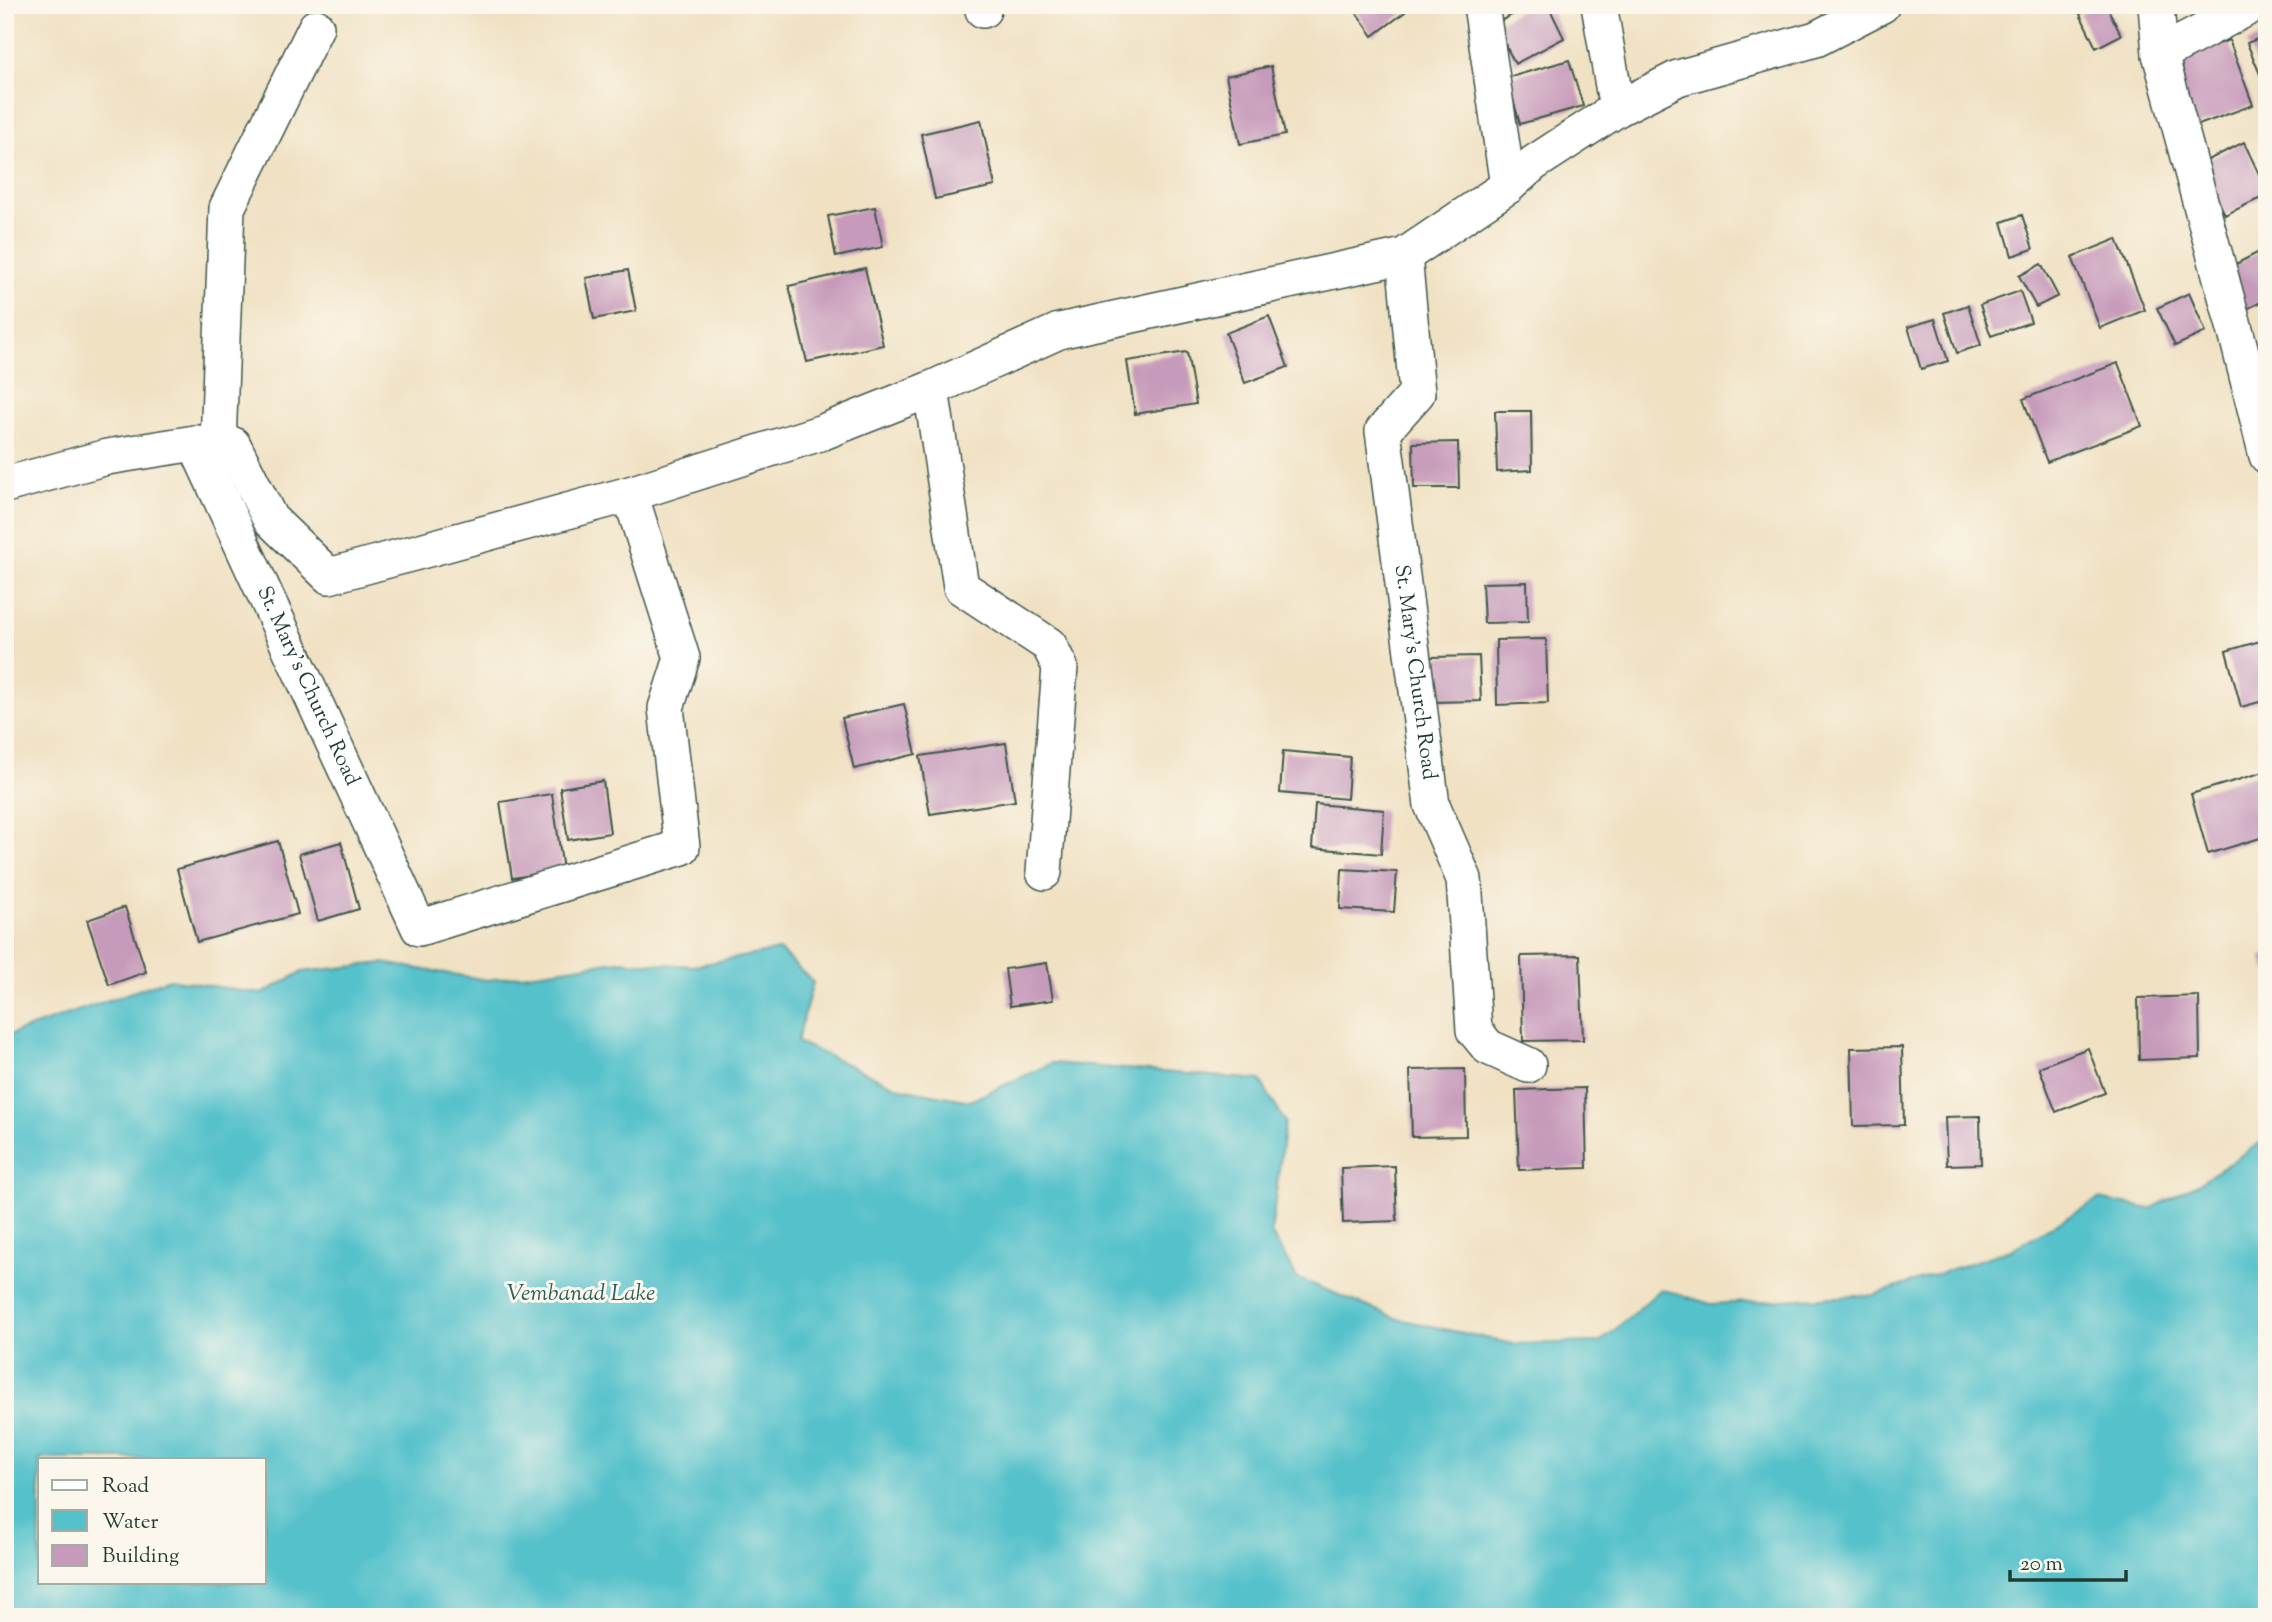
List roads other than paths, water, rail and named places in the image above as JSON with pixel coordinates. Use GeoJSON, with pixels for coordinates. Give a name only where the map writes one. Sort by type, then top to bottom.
{"type":"FeatureCollection","features":[{"type":"Feature","properties":{"kind":"street"},"geometry":{"type":"LineString","coordinates":[[1481,5],[1508,186]]}},
{"type":"Feature","properties":{"kind":"street"},"geometry":{"type":"LineString","coordinates":[[1599,5],[1617,109]]}},
{"type":"Feature","properties":{"kind":"street"},"geometry":{"type":"LineString","coordinates":[[5,485],[107,457],[206,443],[233,445],[270,519],[329,576],[630,494],[823,432],[931,389],[1059,331],[1404,256],[1508,186],[1534,163],[1617,109],[1678,78],[1816,39],[1882,5]]}},
{"type":"Feature","properties":{"kind":"street"},"geometry":{"type":"LineString","coordinates":[[2156,5],[2160,54],[2267,456]]}},
{"type":"Feature","properties":{"kind":"street"},"geometry":{"type":"LineString","coordinates":[[2160,54],[2252,5]]}},
{"type":"Feature","properties":{"kind":"street"},"geometry":{"type":"LineString","coordinates":[[206,443],[228,208],[316,27]]}},
{"type":"Feature","properties":{"kind":"street","name":"St. Mary's Church Road"},"geometry":{"type":"LineString","coordinates":[[1404,256],[1417,393],[1383,431],[1432,804],[1464,879],[1474,1030],[1488,1047],[1528,1065]]}},
{"type":"Feature","properties":{"kind":"street"},"geometry":{"type":"LineString","coordinates":[[931,389],[961,587],[1049,645],[1060,667],[1044,872]]}},
{"type":"Feature","properties":{"kind":"street","name":"St. Mary's Church Road"},"geometry":{"type":"LineString","coordinates":[[206,443],[419,928],[682,847],[666,708],[682,658],[630,494]]}},
{"type":"Feature","properties":{"kind":"water","name":"Vembanad Lake"},"geometry":{"type":"Polygon","coordinates":[[[779,950],[813,982],[797,1042],[900,1088],[970,1101],[1052,1063],[1260,1080],[1285,1122],[1271,1233],[1297,1278],[1398,1319],[1514,1344],[1601,1342],[1661,1289],[1711,1304],[1874,1295],[2012,1249],[2099,1199],[2151,1209],[2201,1182],[2267,1138],[2267,1617],[5,1617],[5,1030],[9,1035],[169,979],[262,994],[302,972],[383,963],[487,980],[617,961],[693,966],[779,950]]]}}]}
